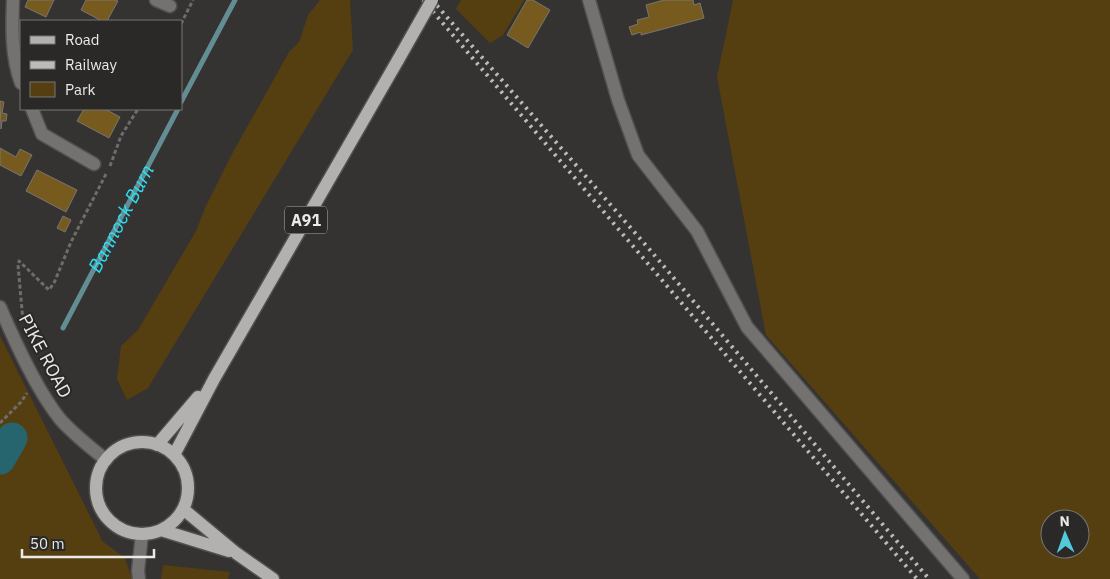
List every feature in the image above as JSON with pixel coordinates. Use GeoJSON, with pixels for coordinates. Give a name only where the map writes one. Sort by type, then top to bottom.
{"type":"FeatureCollection","features":[{"type":"Feature","properties":{"kind":"main road","name":"A91"},"geometry":{"type":"LineString","coordinates":[[174,455],[214,380],[432,0]]}},
{"type":"Feature","properties":{"kind":"main road","name":"A91"},"geometry":{"type":"LineString","coordinates":[[158,445],[214,380]]}},
{"type":"Feature","properties":{"kind":"main road"},"geometry":{"type":"LineString","coordinates":[[144,442],[158,445],[174,455],[182,466],[187,480],[187,495],[183,509],[174,521],[162,530],[142,534],[128,532],[115,525],[104,514],[98,502],[96,487],[99,473],[106,460],[116,450],[129,444],[144,442]]}},
{"type":"Feature","properties":{"kind":"main road"},"geometry":{"type":"LineString","coordinates":[[183,509],[236,553],[273,579]]}},
{"type":"Feature","properties":{"kind":"main road"},"geometry":{"type":"LineString","coordinates":[[162,530],[236,553]]}},
{"type":"Feature","properties":{"kind":"street"},"geometry":{"type":"LineString","coordinates":[[13,0],[12,27],[16,70],[20,80]]}},
{"type":"Feature","properties":{"kind":"street"},"geometry":{"type":"LineString","coordinates":[[156,0],[170,6]]}},
{"type":"Feature","properties":{"kind":"street"},"geometry":{"type":"LineString","coordinates":[[589,0],[618,100],[638,155],[697,231],[747,327],[962,579]]}},
{"type":"Feature","properties":{"kind":"street"},"geometry":{"type":"LineString","coordinates":[[32,110],[42,134],[94,164]]}},
{"type":"Feature","properties":{"kind":"street","name":"PIKE ROAD"},"geometry":{"type":"LineString","coordinates":[[0,307],[14,340],[45,399],[60,420],[106,460]]}},
{"type":"Feature","properties":{"kind":"street"},"geometry":{"type":"LineString","coordinates":[[139,579],[138,571],[142,534]]}},
{"type":"Feature","properties":{"kind":"path"},"geometry":{"type":"LineString","coordinates":[[182,22],[193,0]]}},
{"type":"Feature","properties":{"kind":"path"},"geometry":{"type":"LineString","coordinates":[[24,320],[19,261],[48,290],[54,283],[71,242],[108,171],[121,136],[137,110]]}},
{"type":"Feature","properties":{"kind":"path"},"geometry":{"type":"LineString","coordinates":[[0,423],[21,402],[35,380]]}},
{"type":"Feature","properties":{"kind":"green space"},"geometry":{"type":"Polygon","coordinates":[[[320,0],[350,0],[353,50],[148,388],[127,400],[117,379],[121,346],[138,330],[196,231],[205,208],[232,154],[289,52],[299,42],[308,15],[320,0]]]}},
{"type":"Feature","properties":{"kind":"green space"},"geometry":{"type":"Polygon","coordinates":[[[461,0],[524,0],[503,35],[490,43],[456,9],[461,0]]]}},
{"type":"Feature","properties":{"kind":"green space"},"geometry":{"type":"Polygon","coordinates":[[[733,0],[1110,0],[1110,579],[980,579],[766,335],[717,77],[733,0]]]}},
{"type":"Feature","properties":{"kind":"green space"},"geometry":{"type":"Polygon","coordinates":[[[0,336],[102,540],[98,538],[125,558],[132,579],[0,579],[0,336]]]}},
{"type":"Feature","properties":{"kind":"green space"},"geometry":{"type":"Polygon","coordinates":[[[163,565],[230,572],[228,579],[161,579],[163,565]]]}},
{"type":"Feature","properties":{"kind":"building"},"geometry":{"type":"Polygon","coordinates":[[[28,0],[54,0],[46,17],[25,7],[28,0]]]}},
{"type":"Feature","properties":{"kind":"building"},"geometry":{"type":"Polygon","coordinates":[[[86,0],[118,1],[108,20],[100,20],[81,10],[86,0]]]}},
{"type":"Feature","properties":{"kind":"building"},"geometry":{"type":"Polygon","coordinates":[[[527,0],[533,0],[550,10],[528,48],[507,35],[527,0]]]}},
{"type":"Feature","properties":{"kind":"building"},"geometry":{"type":"Polygon","coordinates":[[[664,0],[693,0],[694,5],[700,3],[704,18],[641,35],[641,32],[632,35],[629,27],[638,24],[637,20],[649,17],[646,5],[664,0]]]}},
{"type":"Feature","properties":{"kind":"building"},"geometry":{"type":"Polygon","coordinates":[[[0,101],[4,102],[2,113],[7,114],[6,121],[2,121],[1,129],[0,101]]]}},
{"type":"Feature","properties":{"kind":"building"},"geometry":{"type":"Polygon","coordinates":[[[83,110],[107,110],[120,117],[109,138],[77,121],[83,110]]]}},
{"type":"Feature","properties":{"kind":"building"},"geometry":{"type":"Polygon","coordinates":[[[0,148],[16,157],[20,149],[32,155],[21,176],[0,165],[0,148]]]}},
{"type":"Feature","properties":{"kind":"building"},"geometry":{"type":"Polygon","coordinates":[[[37,170],[77,190],[66,212],[26,191],[37,170]]]}},
{"type":"Feature","properties":{"kind":"building"},"geometry":{"type":"Polygon","coordinates":[[[63,216],[71,220],[65,232],[57,228],[63,216]]]}},
{"type":"Feature","properties":{"kind":"waterway","name":"Bannock Burn"},"geometry":{"type":"LineString","coordinates":[[182,100],[235,0]]}},
{"type":"Feature","properties":{"kind":"waterway","name":"Bannock Burn"},"geometry":{"type":"LineString","coordinates":[[63,328],[177,110]]}},
{"type":"Feature","properties":{"kind":"waterway","name":"Bannock Burn"},"geometry":{"type":"LineString","coordinates":[[0,459],[12,438]]}},
{"type":"Feature","properties":{"kind":"railway"},"geometry":{"type":"LineString","coordinates":[[423,0],[917,579]]}},
{"type":"Feature","properties":{"kind":"railway"},"geometry":{"type":"LineString","coordinates":[[432,0],[650,250],[929,579]]}}]}
